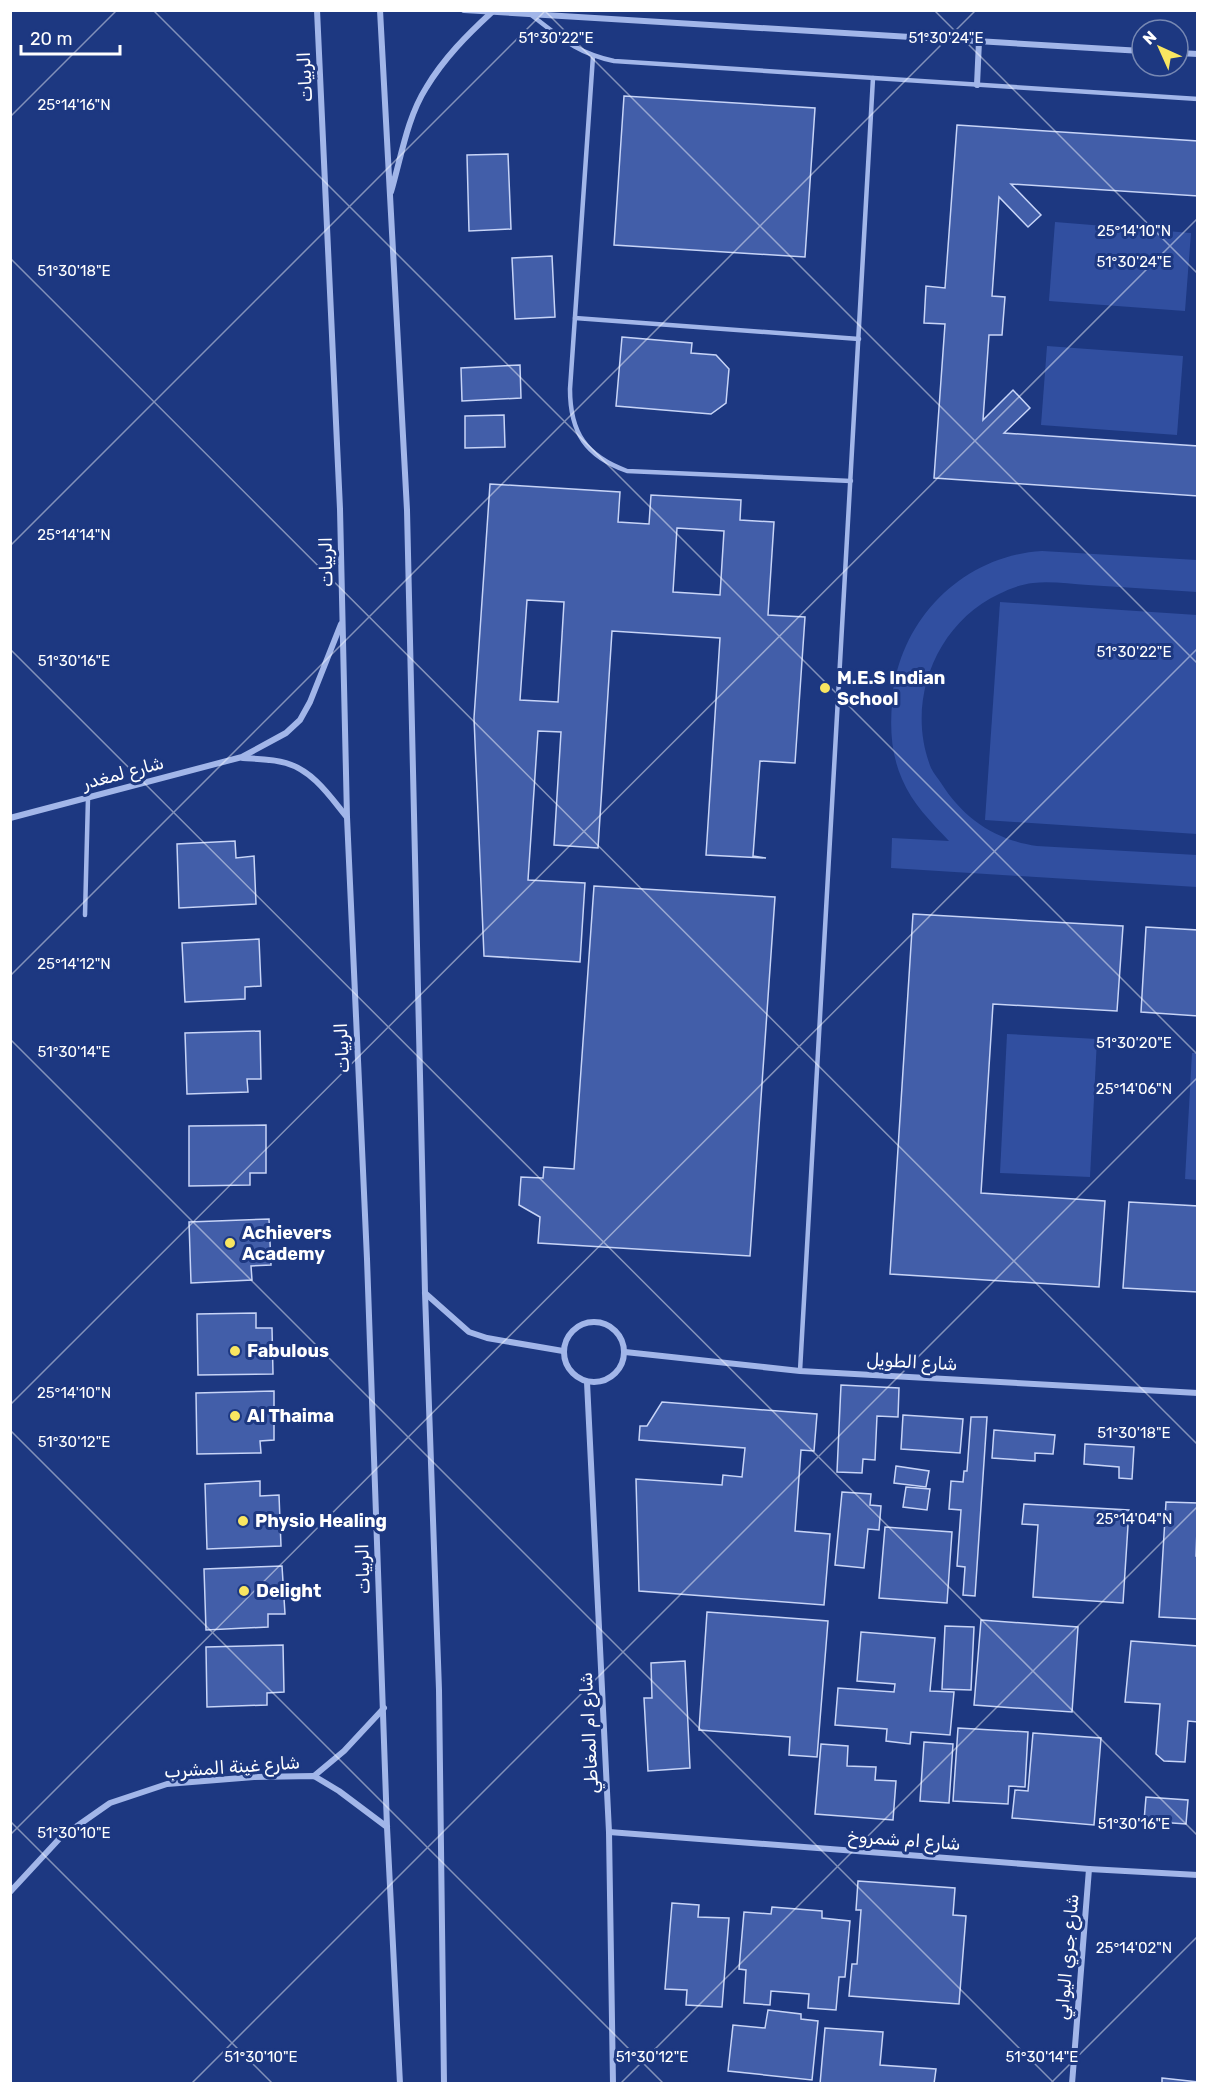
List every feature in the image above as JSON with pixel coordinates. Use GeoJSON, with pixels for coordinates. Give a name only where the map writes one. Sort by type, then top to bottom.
{"type":"FeatureCollection","features":[{"type":"Feature","properties":{"kind":"street","name":"الربيات"},"geometry":{"type":"LineString","coordinates":[[317,10],[340,497],[347,817],[367,1258],[387,1827],[400,2084]]}},
{"type":"Feature","properties":{"kind":"street"},"geometry":{"type":"LineString","coordinates":[[380,10],[407,510],[425,1293],[440,1690],[444,2084]]}},
{"type":"Feature","properties":{"kind":"street"},"geometry":{"type":"LineString","coordinates":[[464,10],[1130,50]]}},
{"type":"Feature","properties":{"kind":"street"},"geometry":{"type":"LineString","coordinates":[[389,199],[413,117],[425,89],[458,44],[492,12]]}},
{"type":"Feature","properties":{"kind":"street"},"geometry":{"type":"LineString","coordinates":[[977,85],[979,41]]}},
{"type":"Feature","properties":{"kind":"street","name":"شارع لمغدر"},"geometry":{"type":"LineString","coordinates":[[10,818],[243,758],[286,733],[300,720],[310,702],[342,620]]}},
{"type":"Feature","properties":{"kind":"street","name":"شارع لمغدر"},"geometry":{"type":"LineString","coordinates":[[243,758],[286,763],[302,770],[320,784],[347,817]]}},
{"type":"Feature","properties":{"kind":"street"},"geometry":{"type":"LineString","coordinates":[[425,1293],[468,1332],[487,1338],[562,1351]]}},
{"type":"Feature","properties":{"kind":"street"},"geometry":{"type":"LineString","coordinates":[[595,1320],[610,1325],[621,1336],[625,1353],[621,1366],[613,1376],[600,1382],[587,1382],[574,1376],[566,1365],[562,1351],[567,1335],[579,1324],[595,1320]]}},
{"type":"Feature","properties":{"kind":"street","name":"شارع الطويل"},"geometry":{"type":"LineString","coordinates":[[625,1353],[800,1371],[1197,1393]]}},
{"type":"Feature","properties":{"kind":"street","name":"شارع ام المغاطي"},"geometry":{"type":"LineString","coordinates":[[587,1382],[609,1832],[613,2084]]}},
{"type":"Feature","properties":{"kind":"street","name":"شارع غينة المشرب"},"geometry":{"type":"LineString","coordinates":[[314,1776],[344,1751],[384,1708]]}},
{"type":"Feature","properties":{"kind":"street","name":"شارع غينة المشرب"},"geometry":{"type":"LineString","coordinates":[[10,1892],[60,1838],[110,1803],[167,1784],[314,1776],[339,1791],[387,1827]]}},
{"type":"Feature","properties":{"kind":"street","name":"شارع ام شمروخ"},"geometry":{"type":"LineString","coordinates":[[609,1832],[1089,1869],[1197,1875]]}},
{"type":"Feature","properties":{"kind":"street","name":"شارع جري اليوابي"},"geometry":{"type":"LineString","coordinates":[[1072,2084],[1089,1869]]}},
{"type":"Feature","properties":{"kind":"lane"},"geometry":{"type":"LineString","coordinates":[[530,14],[576,49],[593,56],[614,60],[1197,99]]}},
{"type":"Feature","properties":{"kind":"lane"},"geometry":{"type":"LineString","coordinates":[[593,56],[570,389],[572,417],[583,441],[595,455],[610,465],[627,471],[851,482]]}},
{"type":"Feature","properties":{"kind":"lane"},"geometry":{"type":"LineString","coordinates":[[800,1371],[873,78]]}},
{"type":"Feature","properties":{"kind":"lane"},"geometry":{"type":"LineString","coordinates":[[575,318],[859,339]]}},
{"type":"Feature","properties":{"kind":"lane"},"geometry":{"type":"LineString","coordinates":[[85,915],[88,798]]}},
{"type":"Feature","properties":{"kind":"shaded area"},"geometry":{"type":"Polygon","coordinates":[[[1055,222],[1191,233],[1185,311],[1049,301],[1055,222]]]}},
{"type":"Feature","properties":{"kind":"shaded area"},"geometry":{"type":"Polygon","coordinates":[[[1047,346],[1183,356],[1177,435],[1041,425],[1047,346]]]}},
{"type":"Feature","properties":{"kind":"shaded area"},"geometry":{"type":"Polygon","coordinates":[[[1042,551],[1197,560],[1197,592],[1040,582],[1024,584],[1011,589],[977,607],[958,625],[943,645],[931,668],[924,692],[922,718],[924,743],[931,768],[960,807],[970,817],[994,833],[1037,846],[1197,855],[1197,887],[891,868],[892,838],[949,841],[922,812],[911,796],[902,779],[893,751],[892,703],[897,674],[906,646],[920,621],[938,599],[960,580],[985,566],[1012,556],[1042,551]]]}},
{"type":"Feature","properties":{"kind":"shaded area"},"geometry":{"type":"Polygon","coordinates":[[[1000,602],[1197,615],[1197,834],[985,820],[1000,602]]]}},
{"type":"Feature","properties":{"kind":"shaded area"},"geometry":{"type":"Polygon","coordinates":[[[1007,1034],[1097,1039],[1090,1177],[1000,1173],[1007,1034]]]}},
{"type":"Feature","properties":{"kind":"shaded area"},"geometry":{"type":"Polygon","coordinates":[[[1192,1053],[1198,1053],[1197,1180],[1185,1179],[1192,1053]]]}},
{"type":"Feature","properties":{"kind":"building"},"geometry":{"type":"Polygon","coordinates":[[[624,96],[815,108],[805,257],[614,245],[624,96]]]}},
{"type":"Feature","properties":{"kind":"building"},"geometry":{"type":"Polygon","coordinates":[[[957,125],[1198,141],[1198,196],[1011,184],[1041,215],[1028,227],[999,197],[992,296],[1005,297],[1002,335],[989,335],[983,420],[1013,390],[1030,408],[1004,433],[1198,446],[1198,496],[934,478],[945,324],[924,323],[926,286],[945,288],[957,125]]]}},
{"type":"Feature","properties":{"kind":"building"},"geometry":{"type":"Polygon","coordinates":[[[508,154],[511,229],[469,231],[467,155],[508,154]]]}},
{"type":"Feature","properties":{"kind":"building"},"geometry":{"type":"Polygon","coordinates":[[[552,256],[555,317],[515,319],[512,258],[552,256]]]}},
{"type":"Feature","properties":{"kind":"building"},"geometry":{"type":"Polygon","coordinates":[[[622,337],[692,343],[691,353],[716,355],[729,369],[726,403],[711,414],[616,406],[622,337]]]}},
{"type":"Feature","properties":{"kind":"building"},"geometry":{"type":"Polygon","coordinates":[[[520,365],[521,398],[462,401],[461,368],[520,365]]]}},
{"type":"Feature","properties":{"kind":"building"},"geometry":{"type":"Polygon","coordinates":[[[504,415],[505,447],[465,448],[465,416],[504,415]]]}},
{"type":"Feature","properties":{"kind":"building"},"geometry":{"type":"Polygon","coordinates":[[[490,484],[620,492],[618,522],[649,524],[651,495],[741,500],[740,520],[774,522],[768,615],[805,617],[795,763],[760,761],[753,856],[766,858],[706,855],[720,638],[612,631],[598,848],[554,845],[561,732],[538,731],[528,880],[585,883],[580,962],[484,956],[474,718],[490,484]],[[677,528],[673,592],[720,595],[724,531],[677,528]],[[527,600],[520,700],[558,702],[564,602],[527,600]]]}},
{"type":"Feature","properties":{"kind":"building"},"geometry":{"type":"Polygon","coordinates":[[[235,841],[236,858],[254,856],[256,904],[179,908],[177,844],[235,841]]]}},
{"type":"Feature","properties":{"kind":"building"},"geometry":{"type":"Polygon","coordinates":[[[594,886],[775,897],[750,1256],[538,1243],[540,1217],[519,1205],[521,1177],[543,1178],[544,1167],[574,1169],[594,886]]]}},
{"type":"Feature","properties":{"kind":"building"},"geometry":{"type":"Polygon","coordinates":[[[913,914],[1123,926],[1117,1011],[993,1004],[981,1193],[1105,1201],[1099,1287],[890,1274],[913,914]]]}},
{"type":"Feature","properties":{"kind":"building"},"geometry":{"type":"Polygon","coordinates":[[[1146,927],[1198,930],[1198,1016],[1141,1012],[1146,927]]]}},
{"type":"Feature","properties":{"kind":"building"},"geometry":{"type":"Polygon","coordinates":[[[259,939],[261,986],[245,987],[245,999],[185,1002],[182,943],[259,939]]]}},
{"type":"Feature","properties":{"kind":"building"},"geometry":{"type":"Polygon","coordinates":[[[260,1031],[261,1079],[247,1079],[248,1092],[187,1094],[185,1033],[260,1031]]]}},
{"type":"Feature","properties":{"kind":"building"},"geometry":{"type":"Polygon","coordinates":[[[266,1125],[266,1173],[250,1173],[250,1185],[189,1186],[189,1126],[266,1125]]]}},
{"type":"Feature","properties":{"kind":"building"},"geometry":{"type":"Polygon","coordinates":[[[1129,1202],[1198,1206],[1198,1292],[1123,1288],[1129,1202]]]}},
{"type":"Feature","properties":{"kind":"building","name":"Achievers Academy"},"geometry":{"type":"Polygon","coordinates":[[[269,1219],[271,1265],[251,1266],[252,1280],[191,1283],[189,1222],[269,1219]]]}},
{"type":"Feature","properties":{"kind":"building","name":"Fabulous"},"geometry":{"type":"Polygon","coordinates":[[[256,1313],[256,1328],[272,1328],[273,1374],[198,1375],[197,1314],[256,1313]]]}},
{"type":"Feature","properties":{"kind":"building"},"geometry":{"type":"Polygon","coordinates":[[[841,1385],[899,1388],[898,1417],[877,1416],[875,1460],[863,1459],[862,1473],[837,1472],[841,1385]]]}},
{"type":"Feature","properties":{"kind":"building","name":"Al Thaima"},"geometry":{"type":"Polygon","coordinates":[[[274,1391],[274,1440],[260,1441],[261,1453],[197,1454],[196,1393],[274,1391]]]}},
{"type":"Feature","properties":{"kind":"building"},"geometry":{"type":"Polygon","coordinates":[[[662,1402],[817,1414],[814,1451],[801,1450],[795,1531],[830,1534],[824,1605],[639,1591],[636,1479],[722,1485],[723,1475],[742,1477],[745,1448],[639,1440],[640,1426],[647,1426],[662,1402]]]}},
{"type":"Feature","properties":{"kind":"building"},"geometry":{"type":"Polygon","coordinates":[[[903,1415],[963,1419],[960,1453],[901,1449],[903,1415]]]}},
{"type":"Feature","properties":{"kind":"building"},"geometry":{"type":"Polygon","coordinates":[[[971,1417],[987,1417],[975,1596],[963,1595],[965,1567],[957,1566],[961,1510],[949,1509],[951,1481],[963,1482],[964,1471],[967,1471],[971,1417]]]}},
{"type":"Feature","properties":{"kind":"building"},"geometry":{"type":"Polygon","coordinates":[[[994,1430],[1055,1435],[1053,1454],[1035,1453],[1035,1461],[992,1458],[994,1430]]]}},
{"type":"Feature","properties":{"kind":"building"},"geometry":{"type":"Polygon","coordinates":[[[1085,1444],[1134,1447],[1132,1479],[1119,1478],[1119,1467],[1084,1464],[1085,1444]]]}},
{"type":"Feature","properties":{"kind":"building"},"geometry":{"type":"Polygon","coordinates":[[[896,1466],[929,1471],[926,1487],[894,1483],[896,1466]]]}},
{"type":"Feature","properties":{"kind":"building","name":"Physio Healing"},"geometry":{"type":"Polygon","coordinates":[[[260,1481],[260,1496],[279,1495],[281,1546],[207,1549],[205,1484],[260,1481]]]}},
{"type":"Feature","properties":{"kind":"building"},"geometry":{"type":"Polygon","coordinates":[[[906,1487],[930,1489],[927,1510],[903,1507],[906,1487]]]}},
{"type":"Feature","properties":{"kind":"building"},"geometry":{"type":"Polygon","coordinates":[[[842,1492],[871,1494],[870,1505],[881,1506],[879,1530],[868,1529],[864,1568],[835,1565],[842,1492]]]}},
{"type":"Feature","properties":{"kind":"building"},"geometry":{"type":"Polygon","coordinates":[[[1166,1502],[1198,1503],[1196,1556],[1198,1556],[1198,1619],[1159,1617],[1166,1502]]]}},
{"type":"Feature","properties":{"kind":"building"},"geometry":{"type":"Polygon","coordinates":[[[1024,1504],[1129,1510],[1123,1603],[1033,1597],[1038,1525],[1022,1524],[1024,1504]]]}},
{"type":"Feature","properties":{"kind":"building"},"geometry":{"type":"Polygon","coordinates":[[[885,1527],[952,1532],[947,1603],[879,1598],[885,1527]]]}},
{"type":"Feature","properties":{"kind":"building","name":"Delight"},"geometry":{"type":"Polygon","coordinates":[[[282,1566],[285,1614],[268,1614],[268,1627],[206,1630],[204,1569],[282,1566]]]}},
{"type":"Feature","properties":{"kind":"building"},"geometry":{"type":"Polygon","coordinates":[[[707,1612],[828,1621],[817,1757],[789,1755],[790,1737],[699,1730],[707,1612]]]}},
{"type":"Feature","properties":{"kind":"building"},"geometry":{"type":"Polygon","coordinates":[[[981,1620],[1078,1627],[1072,1712],[974,1705],[981,1620]]]}},
{"type":"Feature","properties":{"kind":"building"},"geometry":{"type":"Polygon","coordinates":[[[945,1626],[974,1627],[971,1690],[942,1689],[945,1626]]]}},
{"type":"Feature","properties":{"kind":"building"},"geometry":{"type":"Polygon","coordinates":[[[861,1632],[935,1638],[930,1691],[954,1692],[950,1735],[911,1732],[910,1744],[886,1741],[887,1729],[835,1725],[838,1688],[894,1692],[895,1684],[857,1681],[861,1632]]]}},
{"type":"Feature","properties":{"kind":"building"},"geometry":{"type":"Polygon","coordinates":[[[1131,1641],[1198,1646],[1198,1722],[1188,1721],[1185,1762],[1164,1761],[1156,1754],[1160,1704],[1125,1702],[1131,1641]]]}},
{"type":"Feature","properties":{"kind":"building"},"geometry":{"type":"Polygon","coordinates":[[[283,1645],[284,1692],[267,1693],[267,1705],[207,1707],[206,1647],[283,1645]]]}},
{"type":"Feature","properties":{"kind":"building"},"geometry":{"type":"Polygon","coordinates":[[[685,1661],[690,1768],[648,1771],[644,1698],[652,1698],[651,1663],[685,1661]]]}},
{"type":"Feature","properties":{"kind":"building"},"geometry":{"type":"Polygon","coordinates":[[[958,1728],[1028,1732],[1025,1787],[1009,1786],[1008,1804],[953,1801],[958,1728]]]}},
{"type":"Feature","properties":{"kind":"building"},"geometry":{"type":"Polygon","coordinates":[[[1033,1733],[1101,1738],[1094,1825],[1012,1818],[1015,1790],[1028,1791],[1033,1733]]]}},
{"type":"Feature","properties":{"kind":"building"},"geometry":{"type":"Polygon","coordinates":[[[924,1742],[953,1744],[949,1803],[920,1801],[924,1742]]]}},
{"type":"Feature","properties":{"kind":"building"},"geometry":{"type":"Polygon","coordinates":[[[821,1744],[848,1746],[847,1766],[876,1767],[875,1780],[896,1781],[893,1820],[815,1814],[821,1744]]]}},
{"type":"Feature","properties":{"kind":"building"},"geometry":{"type":"Polygon","coordinates":[[[1146,1797],[1188,1800],[1186,1824],[1144,1821],[1146,1797]]]}},
{"type":"Feature","properties":{"kind":"building"},"geometry":{"type":"Polygon","coordinates":[[[858,1881],[955,1888],[953,1915],[966,1916],[959,2004],[849,1996],[852,1964],[857,1964],[861,1910],[856,1910],[858,1881]]]}},
{"type":"Feature","properties":{"kind":"building"},"geometry":{"type":"Polygon","coordinates":[[[672,1903],[699,1905],[698,1917],[729,1918],[722,2007],[686,2005],[687,1990],[665,1989],[672,1903]]]}},
{"type":"Feature","properties":{"kind":"building"},"geometry":{"type":"Polygon","coordinates":[[[772,1907],[822,1911],[822,1918],[850,1921],[845,1977],[839,1977],[836,2010],[808,2008],[809,1994],[771,1991],[770,2005],[744,2003],[746,1970],[739,1969],[744,1912],[771,1914],[772,1907]]]}},
{"type":"Feature","properties":{"kind":"building"},"geometry":{"type":"Polygon","coordinates":[[[768,2010],[801,2014],[801,2019],[818,2021],[812,2080],[728,2071],[733,2025],[765,2028],[768,2010]]]}},
{"type":"Feature","properties":{"kind":"building"},"geometry":{"type":"Polygon","coordinates":[[[825,2028],[883,2032],[880,2065],[936,2069],[934,2084],[820,2084],[825,2028]]]}},
{"type":"Feature","properties":{"kind":"building"},"geometry":{"type":"Polygon","coordinates":[[[1162,2078],[1198,2082],[1198,2084],[1162,2084],[1162,2078]]]}},
{"type":"Feature","properties":{"kind":"place","name":"M.E.S Indian School"},"geometry":{"type":"Point","coordinates":[825,688]}},
{"type":"Feature","properties":{"kind":"place","name":"Achievers Academy"},"geometry":{"type":"Point","coordinates":[230,1243]}},
{"type":"Feature","properties":{"kind":"place","name":"Fabulous"},"geometry":{"type":"Point","coordinates":[235,1351]}},
{"type":"Feature","properties":{"kind":"place","name":"Al Thaima"},"geometry":{"type":"Point","coordinates":[235,1416]}},
{"type":"Feature","properties":{"kind":"place","name":"Physio Healing"},"geometry":{"type":"Point","coordinates":[243,1521]}},
{"type":"Feature","properties":{"kind":"place","name":"Delight"},"geometry":{"type":"Point","coordinates":[244,1591]}}]}
